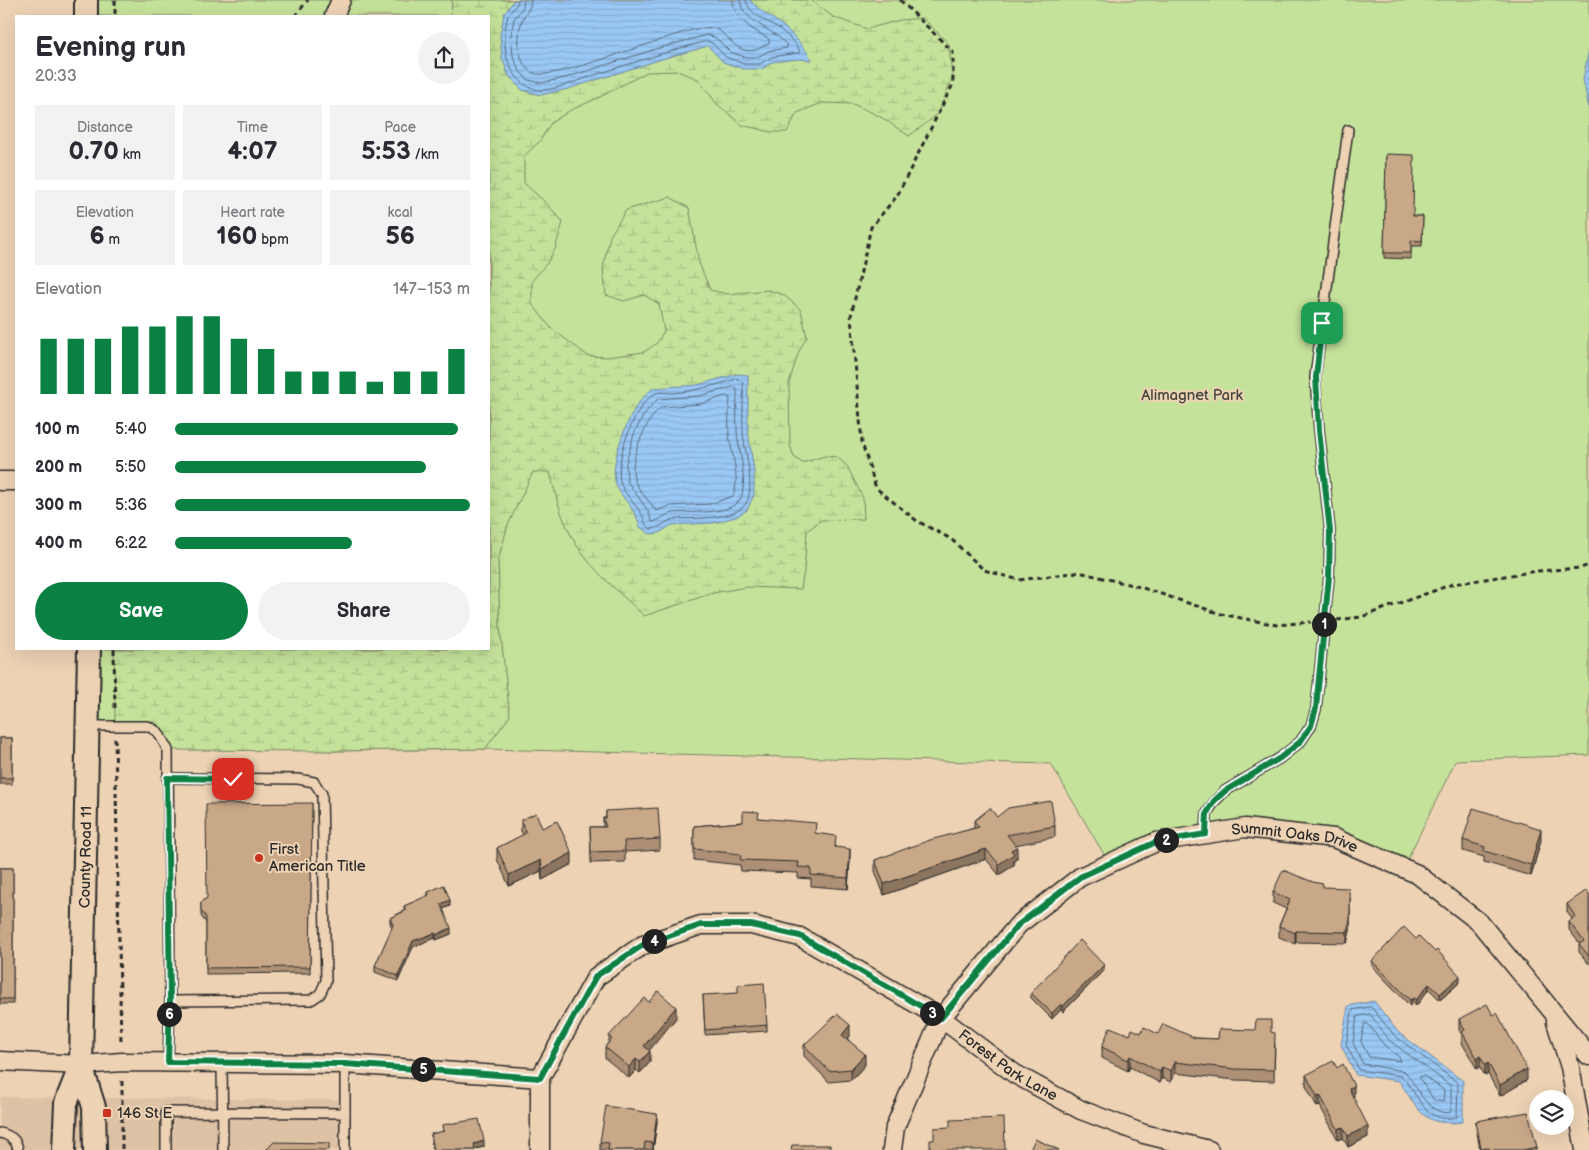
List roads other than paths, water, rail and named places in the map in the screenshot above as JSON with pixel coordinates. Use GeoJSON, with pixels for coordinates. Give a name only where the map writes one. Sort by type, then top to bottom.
{"type":"FeatureCollection","features":[{"type":"Feature","properties":{"kind":"street"},"geometry":{"type":"LineString","coordinates":[[86,0],[86,15]]}},
{"type":"Feature","properties":{"kind":"street"},"geometry":{"type":"LineString","coordinates":[[334,15],[341,0]]}},
{"type":"Feature","properties":{"kind":"street"},"geometry":{"type":"LineString","coordinates":[[0,481],[15,481]]}},
{"type":"Feature","properties":{"kind":"street","name":"County Road 11"},"geometry":{"type":"LineString","coordinates":[[89,650],[81,1065],[94,1107],[95,1150]]}},
{"type":"Feature","properties":{"kind":"street","name":"Summit Oaks Drive"},"geometry":{"type":"LineString","coordinates":[[892,1150],[895,1127],[941,1018],[1018,925],[1080,877],[1156,842],[1245,828],[1334,838],[1417,874],[1479,922],[1589,1056]]}},
{"type":"Feature","properties":{"kind":"street","name":"Forest Park Lane"},"geometry":{"type":"LineString","coordinates":[[540,1078],[596,976],[643,945],[701,925],[751,925],[800,936],[941,1018],[1015,1074],[1081,1110],[1144,1134],[1209,1150]]}},
{"type":"Feature","properties":{"kind":"street","name":"Summit Oaks Drive"},"geometry":{"type":"LineString","coordinates":[[1554,1012],[1570,1067],[1585,1150]]}},
{"type":"Feature","properties":{"kind":"street"},"geometry":{"type":"LineString","coordinates":[[0,1061],[81,1065],[122,1062],[345,1064],[540,1078],[540,1150]]}},
{"type":"Feature","properties":{"kind":"street","name":"County Road 11"},"geometry":{"type":"LineString","coordinates":[[64,1150],[66,1103],[81,1065]]}},
{"type":"Feature","properties":{"kind":"lane"},"geometry":{"type":"LineString","coordinates":[[1206,834],[1207,813],[1214,801],[1225,791],[1280,758],[1300,742],[1311,726],[1316,708],[1329,577],[1330,531],[1319,430],[1316,377],[1348,130]]}},
{"type":"Feature","properties":{"kind":"lane"},"geometry":{"type":"LineString","coordinates":[[88,726],[148,726],[158,732],[168,750],[170,1001],[168,1062]]}},
{"type":"Feature","properties":{"kind":"lane"},"geometry":{"type":"LineString","coordinates":[[167,778],[298,780],[314,782],[322,794],[326,981],[320,994],[311,1000],[170,1001]]}},
{"type":"Feature","properties":{"kind":"lane"},"geometry":{"type":"LineString","coordinates":[[222,1063],[223,1150]]}},
{"type":"Feature","properties":{"kind":"lane"},"geometry":{"type":"LineString","coordinates":[[345,1064],[345,1150]]}},
{"type":"Feature","properties":{"kind":"lane"},"geometry":{"type":"LineString","coordinates":[[166,1150],[166,1112],[345,1113]]}},
{"type":"Feature","properties":{"kind":"lane"},"geometry":{"type":"LineString","coordinates":[[0,1133],[10,1136],[18,1150]]}},
{"type":"Feature","properties":{"kind":"water"},"geometry":{"type":"Polygon","coordinates":[[[514,0],[750,0],[792,34],[812,60],[798,59],[772,62],[762,69],[743,69],[723,62],[708,46],[568,89],[541,95],[522,90],[509,76],[502,58],[500,35],[504,14],[514,0]]]}},
{"type":"Feature","properties":{"kind":"water"},"geometry":{"type":"Polygon","coordinates":[[[1589,49],[1589,109],[1583,79],[1589,49]]]}},
{"type":"Feature","properties":{"kind":"water"},"geometry":{"type":"Polygon","coordinates":[[[737,374],[748,375],[748,431],[754,471],[754,495],[747,510],[736,517],[713,523],[672,525],[659,533],[650,534],[640,527],[636,516],[617,487],[615,478],[616,456],[624,431],[634,410],[653,388],[697,385],[737,374]]]}},
{"type":"Feature","properties":{"kind":"water"},"geometry":{"type":"Polygon","coordinates":[[[1374,1001],[1398,1032],[1463,1081],[1463,1122],[1449,1123],[1430,1119],[1417,1108],[1399,1081],[1356,1075],[1341,1045],[1348,1006],[1374,1001]]]}},
{"type":"Feature","properties":{"kind":"place","name":"First American Title"},"geometry":{"type":"Point","coordinates":[259,858]}},
{"type":"Feature","properties":{"kind":"place","name":"146 St E"},"geometry":{"type":"Point","coordinates":[107,1113]}},
{"type":"Feature","properties":{"kind":"park label","name":"Alimagnet Park"},"geometry":{"type":"Point","coordinates":[1192,395]}}]}
